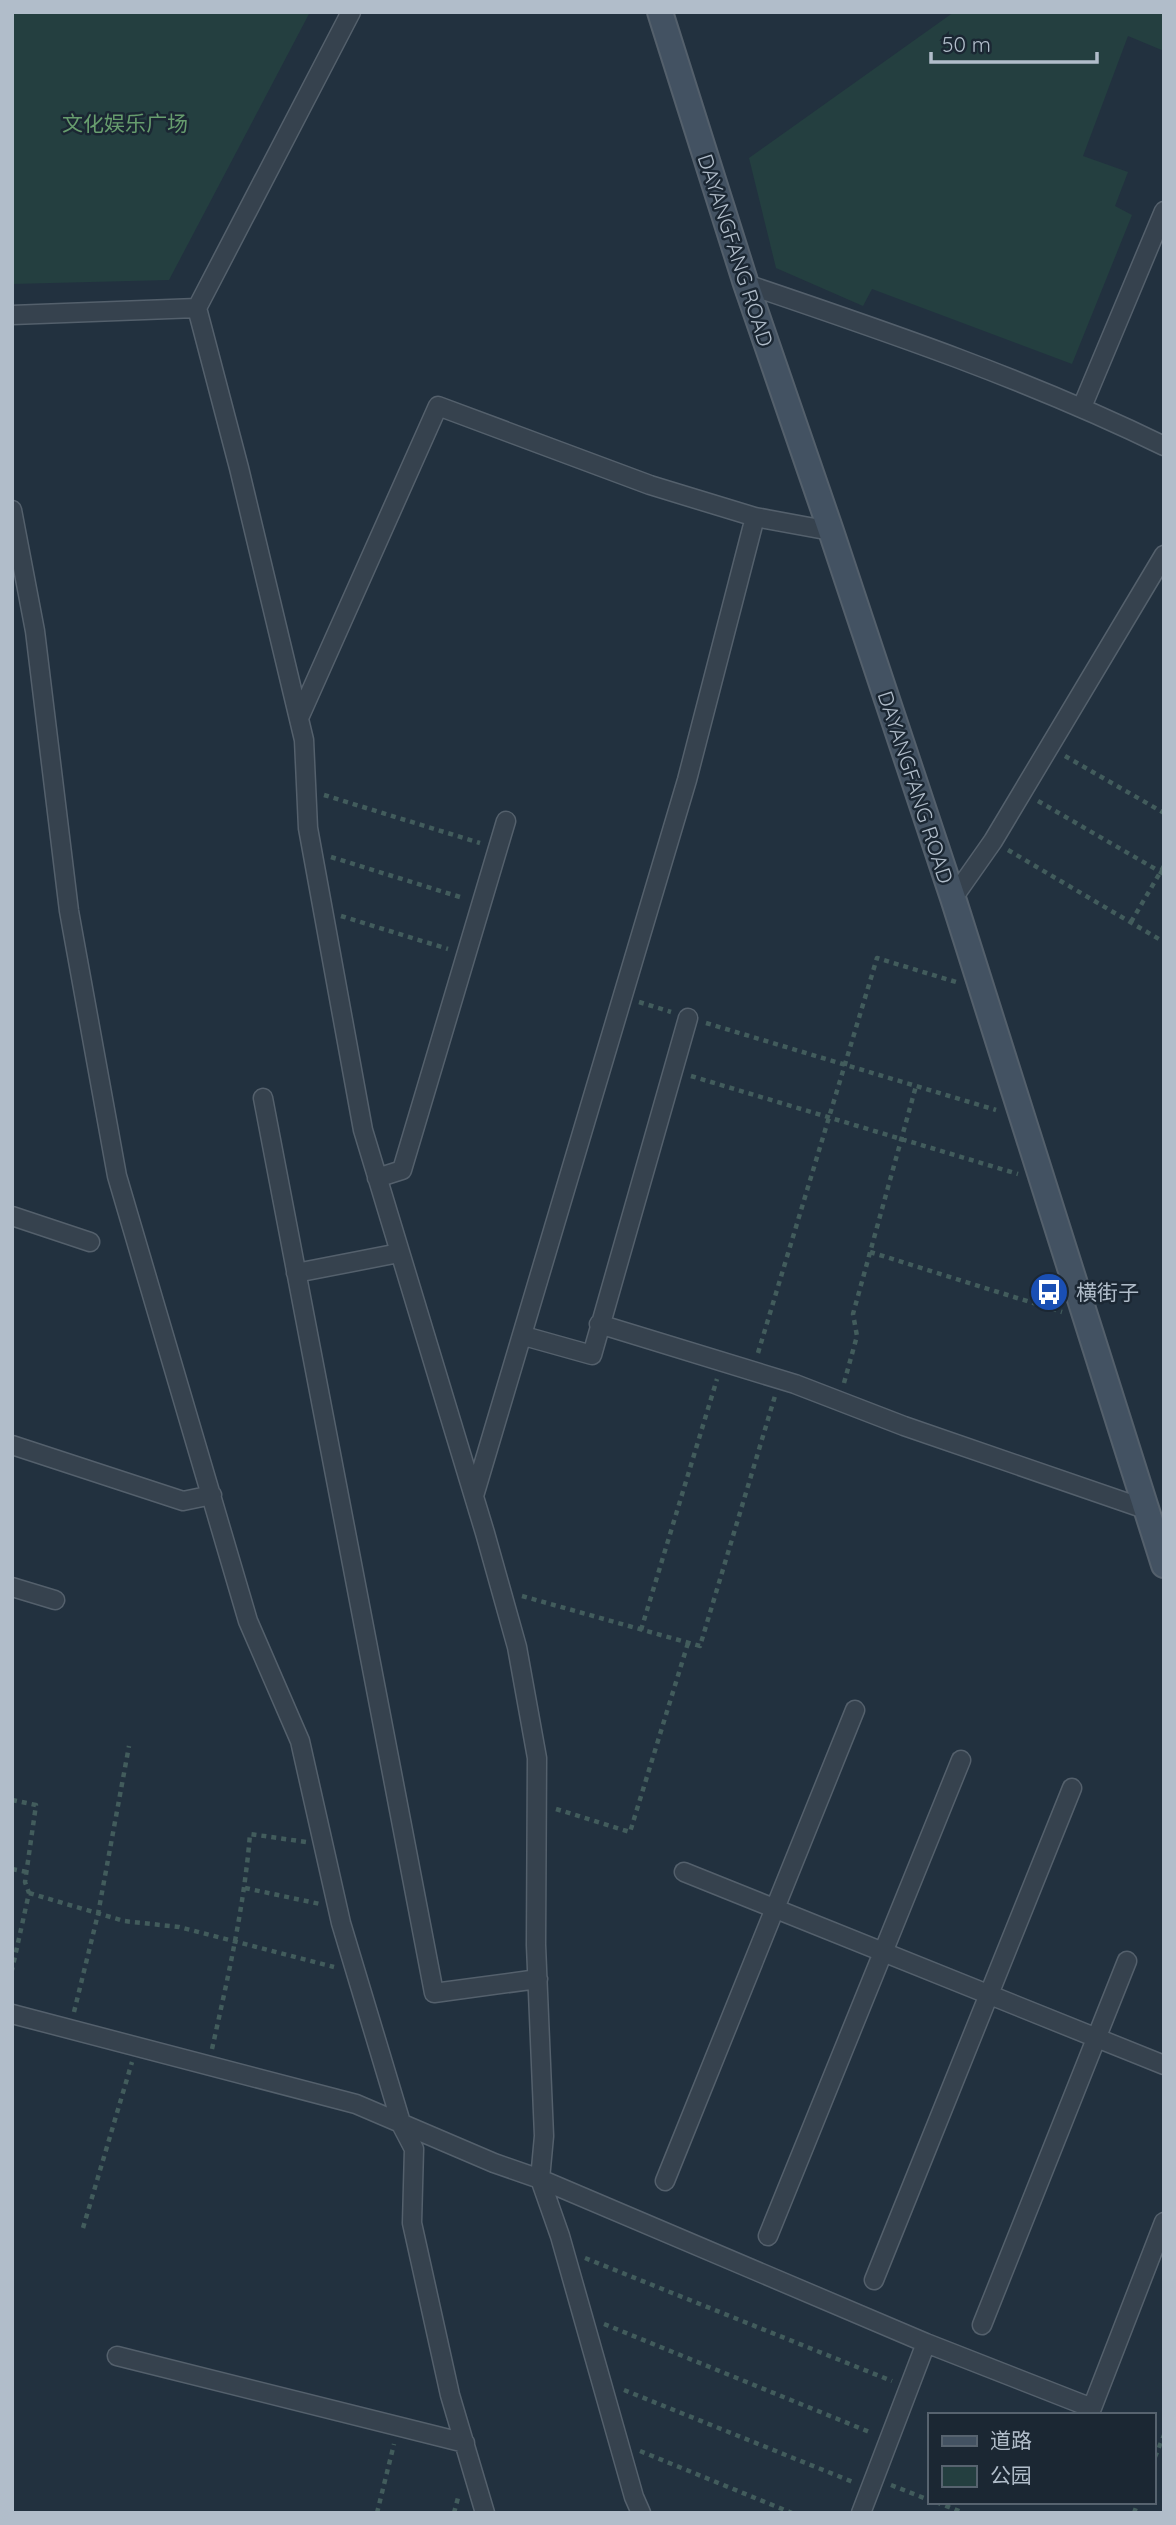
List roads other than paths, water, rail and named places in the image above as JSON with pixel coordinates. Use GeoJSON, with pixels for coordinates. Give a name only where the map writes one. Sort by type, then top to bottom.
{"type":"FeatureCollection","features":[{"type":"Feature","properties":{"kind":"main road","name":"DAYANGFANG ROAD"},"geometry":{"type":"LineString","coordinates":[[660,12],[746,284],[953,898],[1164,1565]]}},
{"type":"Feature","properties":{"kind":"street"},"geometry":{"type":"LineString","coordinates":[[351,12],[197,308],[239,468],[304,740],[308,828],[363,1130],[517,1647],[537,1758],[538,1979],[544,2136],[540,2179],[564,2249],[634,2497],[641,2513]]}},
{"type":"Feature","properties":{"kind":"street"},"geometry":{"type":"LineString","coordinates":[[1082,407],[1164,211]]}},
{"type":"Feature","properties":{"kind":"street"},"geometry":{"type":"LineString","coordinates":[[746,284],[916,341],[1082,407],[1164,446]]}},
{"type":"Feature","properties":{"kind":"street"},"geometry":{"type":"LineString","coordinates":[[12,315],[197,308]]}},
{"type":"Feature","properties":{"kind":"street"},"geometry":{"type":"LineString","coordinates":[[299,718],[438,406],[650,485],[755,517],[831,531]]}},
{"type":"Feature","properties":{"kind":"street"},"geometry":{"type":"LineString","coordinates":[[12,510],[35,631],[69,911],[117,1176],[248,1621],[300,1741],[355,1972],[402,2126],[414,2149],[412,2223],[450,2395],[485,2513]]}},
{"type":"Feature","properties":{"kind":"street"},"geometry":{"type":"LineString","coordinates":[[474,1496],[524,1336],[687,780],[755,517]]}},
{"type":"Feature","properties":{"kind":"street"},"geometry":{"type":"LineString","coordinates":[[953,898],[993,841],[1164,555]]}},
{"type":"Feature","properties":{"kind":"street"},"geometry":{"type":"LineString","coordinates":[[377,1178],[402,1170],[506,821]]}},
{"type":"Feature","properties":{"kind":"street"},"geometry":{"type":"LineString","coordinates":[[524,1336],[592,1355],[688,1018]]}},
{"type":"Feature","properties":{"kind":"street"},"geometry":{"type":"LineString","coordinates":[[262,1098],[434,1993],[538,1979]]}},
{"type":"Feature","properties":{"kind":"street"},"geometry":{"type":"LineString","coordinates":[[12,1216],[90,1242]]}},
{"type":"Feature","properties":{"kind":"street"},"geometry":{"type":"LineString","coordinates":[[296,1273],[399,1253]]}},
{"type":"Feature","properties":{"kind":"street"},"geometry":{"type":"LineString","coordinates":[[600,1324],[780,1379],[904,1426],[1145,1509]]}},
{"type":"Feature","properties":{"kind":"street"},"geometry":{"type":"LineString","coordinates":[[12,1446],[183,1501],[212,1495]]}},
{"type":"Feature","properties":{"kind":"street"},"geometry":{"type":"LineString","coordinates":[[12,1587],[55,1600]]}},
{"type":"Feature","properties":{"kind":"street"},"geometry":{"type":"LineString","coordinates":[[665,2181],[855,1710]]}},
{"type":"Feature","properties":{"kind":"street"},"geometry":{"type":"LineString","coordinates":[[768,2236],[961,1760]]}},
{"type":"Feature","properties":{"kind":"street"},"geometry":{"type":"LineString","coordinates":[[874,2280],[1072,1788]]}},
{"type":"Feature","properties":{"kind":"street"},"geometry":{"type":"LineString","coordinates":[[684,1872],[1164,2065]]}},
{"type":"Feature","properties":{"kind":"street"},"geometry":{"type":"LineString","coordinates":[[982,2325],[1127,1961]]}},
{"type":"Feature","properties":{"kind":"street"},"geometry":{"type":"LineString","coordinates":[[12,2014],[356,2104],[402,2126],[540,2179],[926,2343],[1092,2408],[1164,2222]]}},
{"type":"Feature","properties":{"kind":"street"},"geometry":{"type":"LineString","coordinates":[[861,2513],[926,2343]]}},
{"type":"Feature","properties":{"kind":"street"},"geometry":{"type":"LineString","coordinates":[[117,2356],[465,2443]]}},
{"type":"Feature","properties":{"kind":"place","name":"横街子"},"geometry":{"type":"Point","coordinates":[1049,1292]}},
{"type":"Feature","properties":{"kind":"park label","name":"文化娱乐广场"},"geometry":{"type":"Point","coordinates":[125,123]}}]}
